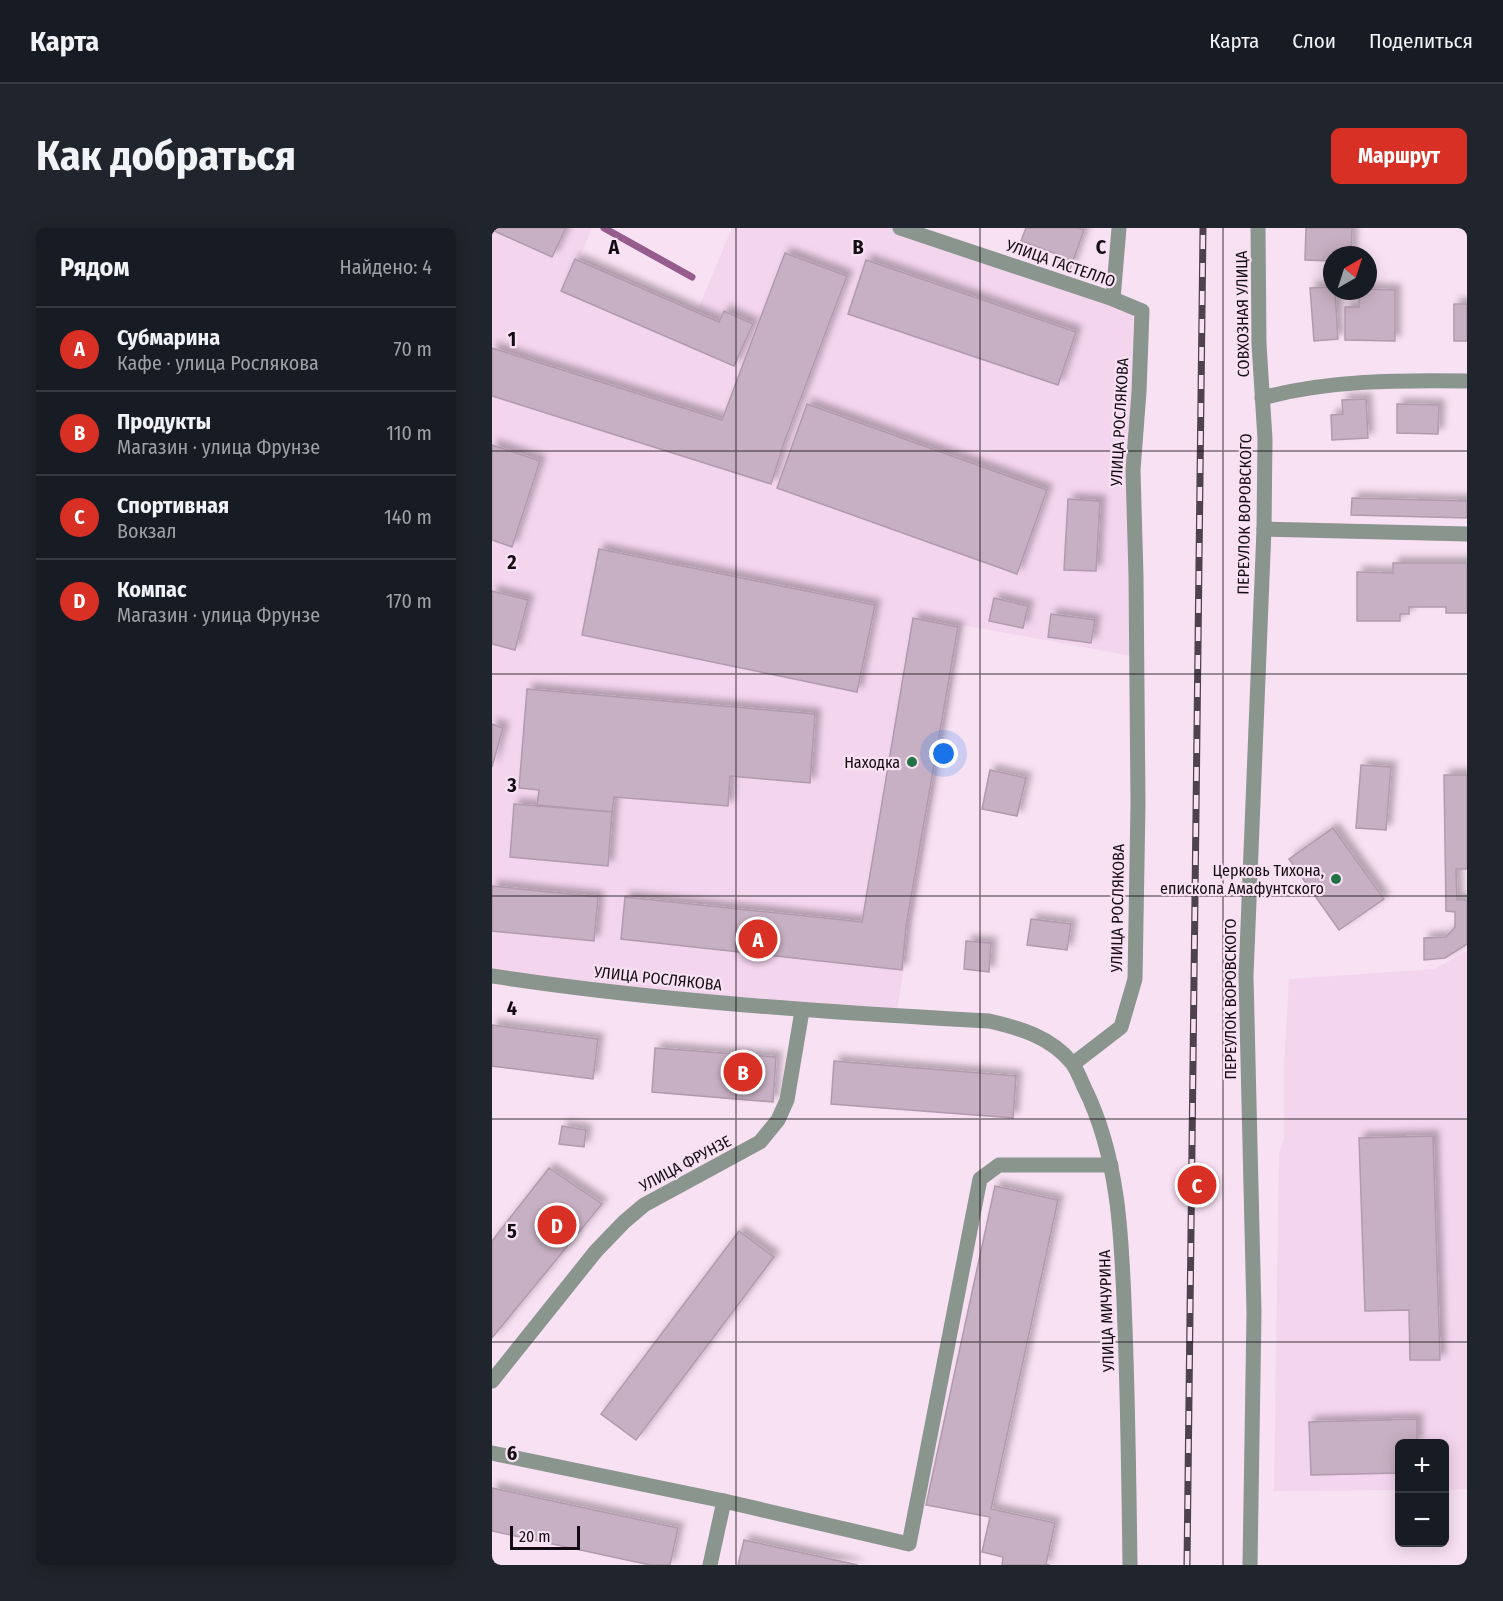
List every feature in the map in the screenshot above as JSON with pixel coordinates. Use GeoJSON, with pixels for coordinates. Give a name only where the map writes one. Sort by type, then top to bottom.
{"type":"FeatureCollection","features":[{"type":"Feature","properties":{"kind":"street","name":"УЛИЦА ГАСТЕЛЛО"},"geometry":{"type":"LineString","coordinates":[[900,228],[1113,299],[1142,311]]}},
{"type":"Feature","properties":{"kind":"street"},"geometry":{"type":"LineString","coordinates":[[1113,299],[1119,228]]}},
{"type":"Feature","properties":{"kind":"street","name":"СОВХОЗНАЯ УЛИЦА"},"geometry":{"type":"LineString","coordinates":[[1258,228],[1258,332],[1262,398]]}},
{"type":"Feature","properties":{"kind":"street","name":"УЛИЦА РОСЛЯКОВА"},"geometry":{"type":"LineString","coordinates":[[492,976],[558,986],[802,1011],[989,1020],[1017,1027],[1049,1041],[1073,1064],[1121,1027],[1135,979],[1138,793],[1133,470],[1142,311]]}},
{"type":"Feature","properties":{"kind":"street"},"geometry":{"type":"LineString","coordinates":[[1262,398],[1324,384],[1467,381]]}},
{"type":"Feature","properties":{"kind":"street","name":"ПЕРЕУЛОК ВОРОВСКОГО"},"geometry":{"type":"LineString","coordinates":[[1250,1565],[1254,1313],[1246,976],[1264,529],[1265,439],[1262,398]]}},
{"type":"Feature","properties":{"kind":"street"},"geometry":{"type":"LineString","coordinates":[[1264,529],[1467,534]]}},
{"type":"Feature","properties":{"kind":"street","name":"УЛИЦА ФРУНЗЕ"},"geometry":{"type":"LineString","coordinates":[[492,1381],[596,1251],[624,1222],[644,1205],[760,1142],[778,1120],[787,1100],[802,1011]]}},
{"type":"Feature","properties":{"kind":"street","name":"УЛИЦА МИЧУРИНА"},"geometry":{"type":"LineString","coordinates":[[1073,1064],[1096,1111],[1111,1165],[1122,1238],[1130,1565]]}},
{"type":"Feature","properties":{"kind":"street"},"geometry":{"type":"LineString","coordinates":[[492,1453],[724,1501],[909,1544],[980,1179],[999,1165],[1111,1165]]}},
{"type":"Feature","properties":{"kind":"street"},"geometry":{"type":"LineString","coordinates":[[710,1565],[724,1501]]}},
{"type":"Feature","properties":{"kind":"shaded area"},"geometry":{"type":"Polygon","coordinates":[[[492,228],[592,228],[580,257],[698,309],[732,228],[900,228],[1142,311],[1137,657],[962,625],[896,1016],[492,976],[492,228]]]}},
{"type":"Feature","properties":{"kind":"shaded area"},"geometry":{"type":"Polygon","coordinates":[[[1467,951],[1467,1489],[1449,1490],[1449,1439],[1395,1439],[1395,1490],[1274,1491],[1279,1154],[1284,1138],[1284,1068],[1289,979],[1434,969],[1467,951]]]}},
{"type":"Feature","properties":{"kind":"building"},"geometry":{"type":"Polygon","coordinates":[[[492,228],[566,228],[552,257],[492,230],[492,228]]]}},
{"type":"Feature","properties":{"kind":"building"},"geometry":{"type":"Polygon","coordinates":[[[1026,228],[1084,230],[1070,269],[1056,264],[1059,255],[1021,241],[1026,228]]]}},
{"type":"Feature","properties":{"kind":"building"},"geometry":{"type":"Polygon","coordinates":[[[1306,228],[1352,228],[1351,246],[1323,246],[1323,261],[1305,260],[1306,228]]]}},
{"type":"Feature","properties":{"kind":"building"},"geometry":{"type":"Polygon","coordinates":[[[785,253],[847,276],[785,440],[771,484],[492,396],[492,348],[722,420],[785,253]]]}},
{"type":"Feature","properties":{"kind":"building"},"geometry":{"type":"Polygon","coordinates":[[[575,259],[719,322],[724,311],[753,324],[734,366],[561,291],[575,259]]]}},
{"type":"Feature","properties":{"kind":"building"},"geometry":{"type":"Polygon","coordinates":[[[866,260],[1076,332],[1058,385],[848,314],[866,260]]]}},
{"type":"Feature","properties":{"kind":"building"},"geometry":{"type":"Polygon","coordinates":[[[1323,287],[1323,300],[1336,300],[1338,339],[1314,341],[1310,288],[1323,287]]]}},
{"type":"Feature","properties":{"kind":"building"},"geometry":{"type":"Polygon","coordinates":[[[1377,289],[1395,290],[1395,341],[1345,340],[1345,307],[1359,307],[1359,300],[1377,300],[1377,289]]]}},
{"type":"Feature","properties":{"kind":"building"},"geometry":{"type":"Polygon","coordinates":[[[1454,304],[1467,304],[1467,341],[1454,341],[1454,304]]]}},
{"type":"Feature","properties":{"kind":"building"},"geometry":{"type":"Polygon","coordinates":[[[1366,399],[1368,438],[1332,440],[1331,415],[1343,414],[1342,400],[1366,399]]]}},
{"type":"Feature","properties":{"kind":"building"},"geometry":{"type":"Polygon","coordinates":[[[807,404],[1047,490],[1017,574],[777,488],[807,404]]]}},
{"type":"Feature","properties":{"kind":"building"},"geometry":{"type":"Polygon","coordinates":[[[1397,404],[1439,405],[1438,434],[1397,433],[1397,404]]]}},
{"type":"Feature","properties":{"kind":"building"},"geometry":{"type":"Polygon","coordinates":[[[492,445],[540,461],[512,547],[492,540],[492,445]]]}},
{"type":"Feature","properties":{"kind":"building"},"geometry":{"type":"Polygon","coordinates":[[[1352,498],[1467,501],[1467,518],[1351,515],[1352,498]]]}},
{"type":"Feature","properties":{"kind":"building"},"geometry":{"type":"Polygon","coordinates":[[[1068,499],[1100,501],[1096,571],[1064,570],[1068,499]]]}},
{"type":"Feature","properties":{"kind":"building"},"geometry":{"type":"Polygon","coordinates":[[[599,549],[875,605],[857,692],[582,635],[599,549]]]}},
{"type":"Feature","properties":{"kind":"building"},"geometry":{"type":"Polygon","coordinates":[[[1393,563],[1467,563],[1467,613],[1446,613],[1446,607],[1409,607],[1409,614],[1400,614],[1400,621],[1357,621],[1357,572],[1393,573],[1393,563]]]}},
{"type":"Feature","properties":{"kind":"building"},"geometry":{"type":"Polygon","coordinates":[[[492,591],[528,600],[515,650],[492,644],[492,591]]]}},
{"type":"Feature","properties":{"kind":"building"},"geometry":{"type":"Polygon","coordinates":[[[994,598],[1028,606],[1023,628],[989,621],[994,598]]]}},
{"type":"Feature","properties":{"kind":"building"},"geometry":{"type":"Polygon","coordinates":[[[1051,614],[1095,620],[1091,643],[1048,637],[1051,614]]]}},
{"type":"Feature","properties":{"kind":"building","name":"Находка"},"geometry":{"type":"Polygon","coordinates":[[[913,618],[958,627],[906,926],[902,970],[621,939],[625,897],[862,922],[913,618]]]}},
{"type":"Feature","properties":{"kind":"building"},"geometry":{"type":"Polygon","coordinates":[[[527,689],[815,714],[810,783],[730,776],[728,806],[614,797],[612,812],[537,805],[539,790],[519,788],[527,689]]]}},
{"type":"Feature","properties":{"kind":"building"},"geometry":{"type":"Polygon","coordinates":[[[492,724],[503,728],[492,767],[492,724]]]}},
{"type":"Feature","properties":{"kind":"building"},"geometry":{"type":"Polygon","coordinates":[[[1361,765],[1391,767],[1386,830],[1356,828],[1361,765]]]}},
{"type":"Feature","properties":{"kind":"building"},"geometry":{"type":"Polygon","coordinates":[[[990,770],[1026,778],[1017,816],[982,809],[990,770]]]}},
{"type":"Feature","properties":{"kind":"building"},"geometry":{"type":"Polygon","coordinates":[[[1444,775],[1467,775],[1467,869],[1456,869],[1457,900],[1467,900],[1467,944],[1445,958],[1424,960],[1424,938],[1446,937],[1455,927],[1455,912],[1446,911],[1444,775]]]}},
{"type":"Feature","properties":{"kind":"building"},"geometry":{"type":"Polygon","coordinates":[[[514,804],[612,812],[608,866],[510,857],[514,804]]]}},
{"type":"Feature","properties":{"kind":"building","name":"Церковь Тихона, епископа Амафунтского"},"geometry":{"type":"Polygon","coordinates":[[[1333,828],[1384,899],[1339,930],[1289,859],[1333,828]]]}},
{"type":"Feature","properties":{"kind":"building"},"geometry":{"type":"Polygon","coordinates":[[[492,886],[598,897],[594,941],[492,931],[492,886]]]}},
{"type":"Feature","properties":{"kind":"building"},"geometry":{"type":"Polygon","coordinates":[[[1031,919],[1071,924],[1067,950],[1027,945],[1031,919]]]}},
{"type":"Feature","properties":{"kind":"building"},"geometry":{"type":"Polygon","coordinates":[[[966,941],[991,943],[989,972],[964,969],[966,941]]]}},
{"type":"Feature","properties":{"kind":"building"},"geometry":{"type":"Polygon","coordinates":[[[492,1025],[598,1039],[593,1079],[492,1066],[492,1025]]]}},
{"type":"Feature","properties":{"kind":"building"},"geometry":{"type":"Polygon","coordinates":[[[655,1048],[776,1057],[773,1102],[652,1092],[655,1048]]]}},
{"type":"Feature","properties":{"kind":"building"},"geometry":{"type":"Polygon","coordinates":[[[834,1061],[1016,1076],[1013,1118],[831,1104],[834,1061]]]}},
{"type":"Feature","properties":{"kind":"building"},"geometry":{"type":"Polygon","coordinates":[[[562,1126],[586,1130],[584,1147],[559,1144],[562,1126]]]}},
{"type":"Feature","properties":{"kind":"building"},"geometry":{"type":"Polygon","coordinates":[[[1433,1136],[1440,1360],[1410,1360],[1409,1310],[1365,1311],[1359,1138],[1433,1136]]]}},
{"type":"Feature","properties":{"kind":"building"},"geometry":{"type":"Polygon","coordinates":[[[549,1168],[602,1204],[492,1338],[492,1241],[549,1168]]]}},
{"type":"Feature","properties":{"kind":"building"},"geometry":{"type":"Polygon","coordinates":[[[995,1186],[1058,1200],[991,1509],[1055,1523],[1046,1564],[1050,1565],[1002,1565],[1003,1557],[982,1552],[990,1517],[926,1505],[995,1186]]]}},
{"type":"Feature","properties":{"kind":"building"},"geometry":{"type":"Polygon","coordinates":[[[739,1231],[774,1257],[636,1440],[601,1414],[739,1231]]]}},
{"type":"Feature","properties":{"kind":"building"},"geometry":{"type":"Polygon","coordinates":[[[1417,1419],[1417,1439],[1395,1439],[1395,1473],[1311,1475],[1309,1422],[1417,1419]]]}},
{"type":"Feature","properties":{"kind":"building"},"geometry":{"type":"Polygon","coordinates":[[[492,1488],[678,1528],[670,1565],[650,1565],[492,1531],[492,1488]]]}},
{"type":"Feature","properties":{"kind":"building"},"geometry":{"type":"Polygon","coordinates":[[[744,1540],[858,1565],[738,1565],[744,1540]]]}},
{"type":"Feature","properties":{"kind":"waterway"},"geometry":{"type":"LineString","coordinates":[[604,228],[692,277]]}},
{"type":"Feature","properties":{"kind":"railway"},"geometry":{"type":"LineString","coordinates":[[1187,1565],[1203,228]]}},
{"type":"Feature","properties":{"kind":"place","name":"Находка"},"geometry":{"type":"Point","coordinates":[912,762]}},
{"type":"Feature","properties":{"kind":"place","name":"Церковь Тихона, епископа Амафунтского"},"geometry":{"type":"Point","coordinates":[1336,879]}},
{"type":"Feature","properties":{"kind":"place","name":"Субмарина"},"geometry":{"type":"Point","coordinates":[758,939]}},
{"type":"Feature","properties":{"kind":"place","name":"Продукты"},"geometry":{"type":"Point","coordinates":[743,1072]}},
{"type":"Feature","properties":{"kind":"place","name":"Спортивная"},"geometry":{"type":"Point","coordinates":[1197,1185]}},
{"type":"Feature","properties":{"kind":"place","name":"Компас"},"geometry":{"type":"Point","coordinates":[557,1225]}}]}
